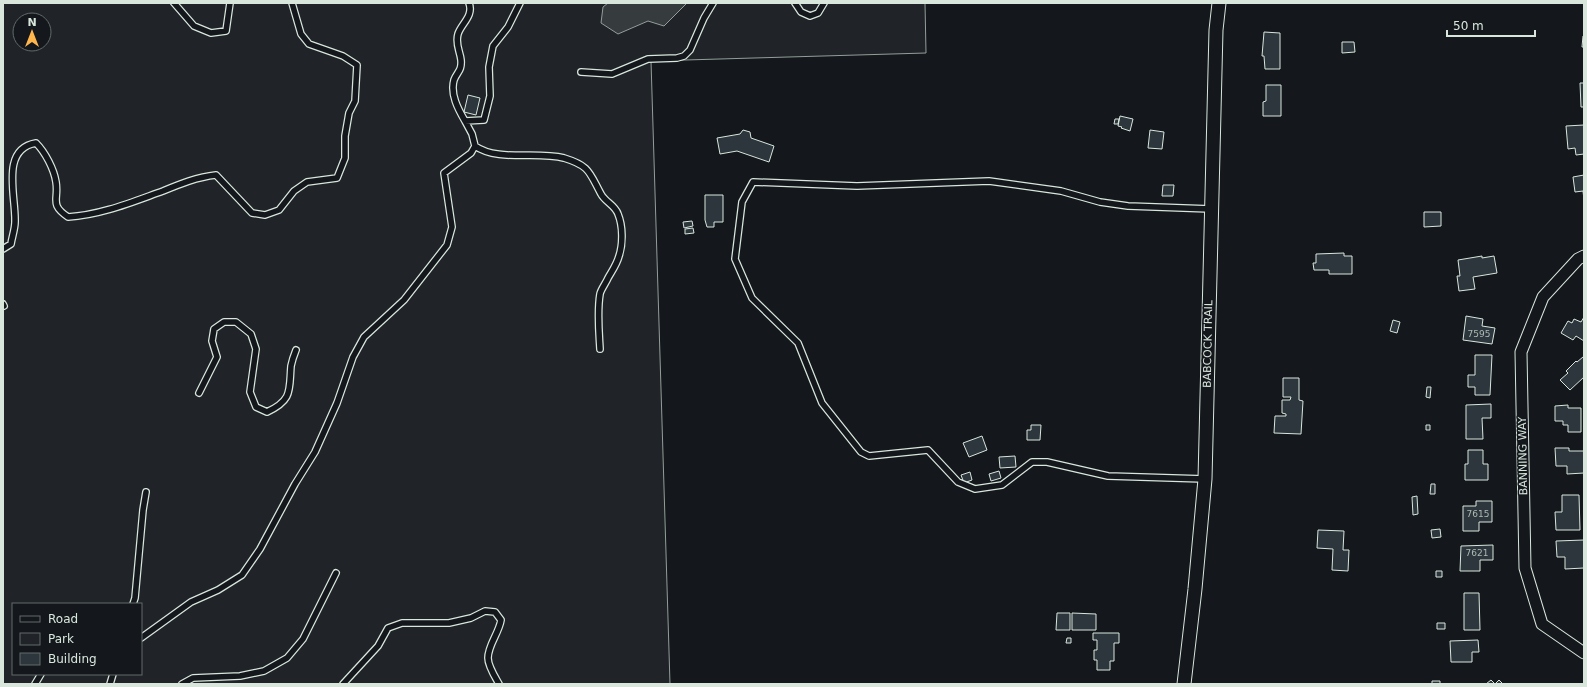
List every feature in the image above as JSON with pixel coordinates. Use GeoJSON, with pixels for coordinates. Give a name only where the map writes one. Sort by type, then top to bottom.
{"type":"FeatureCollection","features":[{"type":"Feature","properties":{"kind":"street","name":"BABCOCK TRAIL"},"geometry":{"type":"LineString","coordinates":[[1184,684],[1195,589],[1205,479],[1216,30],[1219,3]]}},
{"type":"Feature","properties":{"kind":"street","name":"BANNING WAY"},"geometry":{"type":"LineString","coordinates":[[1584,256],[1578,259],[1543,297],[1521,352],[1525,568],[1542,624],[1584,653]]}},
{"type":"Feature","properties":{"kind":"lane"},"geometry":{"type":"LineString","coordinates":[[174,3],[194,26],[211,33],[226,31],[230,3]]}},
{"type":"Feature","properties":{"kind":"lane"},"geometry":{"type":"LineString","coordinates":[[3,249],[11,244],[15,223],[11,170],[17,153],[26,144],[36,143],[45,152],[56,181],[55,201],[59,211],[68,218],[106,211],[189,181],[205,176],[216,175],[252,213],[265,215],[279,210],[294,191],[307,182],[338,178],[345,158],[345,136],[349,113],[355,101],[357,64],[343,56],[309,44],[301,34],[292,3]]}},
{"type":"Feature","properties":{"kind":"lane"},"geometry":{"type":"LineString","coordinates":[[469,3],[469,13],[464,26],[458,33],[457,50],[460,59],[460,70],[454,80],[454,93],[459,111],[472,134],[475,146],[484,152],[563,158],[586,167],[593,176],[602,196],[612,205],[618,214],[622,226],[619,256],[600,293],[600,349]]}},
{"type":"Feature","properties":{"kind":"lane"},"geometry":{"type":"LineString","coordinates":[[465,121],[484,120],[490,96],[489,67],[493,46],[508,27],[520,3]]}},
{"type":"Feature","properties":{"kind":"lane"},"geometry":{"type":"LineString","coordinates":[[581,72],[612,74],[648,59],[677,58],[684,56],[690,50],[704,18],[713,3]]}},
{"type":"Feature","properties":{"kind":"lane"},"geometry":{"type":"LineString","coordinates":[[795,3],[801,12],[810,16],[818,13],[824,3]]}},
{"type":"Feature","properties":{"kind":"lane"},"geometry":{"type":"LineString","coordinates":[[142,637],[191,602],[218,590],[242,575],[260,549],[295,484],[315,452],[337,403],[353,358],[364,338],[404,300],[447,245],[452,227],[444,173],[471,153],[475,146]]}},
{"type":"Feature","properties":{"kind":"lane"},"geometry":{"type":"LineString","coordinates":[[1205,479],[1108,476],[1046,462],[1032,462],[1002,485],[975,489],[958,482],[928,450],[869,456],[860,452],[822,403],[798,343],[752,298],[735,259],[742,202],[753,182],[857,186],[989,181],[1061,191],[1100,202],[1128,206],[1211,209]]}},
{"type":"Feature","properties":{"kind":"lane"},"geometry":{"type":"LineString","coordinates":[[199,393],[217,357],[212,341],[214,329],[224,322],[236,322],[251,334],[256,349],[250,392],[256,408],[267,412],[280,406],[289,394],[291,364],[296,350]]}},
{"type":"Feature","properties":{"kind":"lane"},"geometry":{"type":"LineString","coordinates":[[133,603],[146,492]]}},
{"type":"Feature","properties":{"kind":"lane"},"geometry":{"type":"LineString","coordinates":[[182,684],[193,678],[240,676],[264,671],[287,658],[303,639],[336,573]]}},
{"type":"Feature","properties":{"kind":"lane"},"geometry":{"type":"LineString","coordinates":[[343,684],[378,646],[388,628],[402,623],[449,623],[471,618],[486,611],[495,612],[501,620],[500,628],[491,646],[488,658],[499,684]]}},
{"type":"Feature","properties":{"kind":"lane"},"geometry":{"type":"LineString","coordinates":[[35,684],[40,675]]}},
{"type":"Feature","properties":{"kind":"green space"},"geometry":{"type":"Polygon","coordinates":[[[3,3],[925,3],[926,53],[651,61],[670,684],[3,684],[3,3]]]}},
{"type":"Feature","properties":{"kind":"shaded area"},"geometry":{"type":"Polygon","coordinates":[[[608,3],[687,3],[664,26],[648,21],[618,34],[601,23],[603,7],[608,3]]]}},
{"type":"Feature","properties":{"kind":"building"},"geometry":{"type":"Polygon","coordinates":[[[1264,32],[1280,33],[1280,69],[1265,69],[1264,56],[1262,56],[1264,32]]]}},
{"type":"Feature","properties":{"kind":"building"},"geometry":{"type":"Polygon","coordinates":[[[1583,36],[1584,47],[1582,47],[1583,36]]]}},
{"type":"Feature","properties":{"kind":"building"},"geometry":{"type":"Polygon","coordinates":[[[1342,42],[1354,42],[1355,52],[1342,53],[1342,42]]]}},
{"type":"Feature","properties":{"kind":"building"},"geometry":{"type":"Polygon","coordinates":[[[1580,83],[1584,83],[1584,107],[1581,107],[1580,83]]]}},
{"type":"Feature","properties":{"kind":"building"},"geometry":{"type":"Polygon","coordinates":[[[1266,85],[1281,85],[1281,116],[1263,116],[1263,102],[1266,101],[1266,85]]]}},
{"type":"Feature","properties":{"kind":"building"},"geometry":{"type":"Polygon","coordinates":[[[468,95],[480,98],[476,115],[464,112],[468,95]]]}},
{"type":"Feature","properties":{"kind":"building"},"geometry":{"type":"Polygon","coordinates":[[[1120,116],[1133,119],[1130,131],[1118,126],[1120,116]]]}},
{"type":"Feature","properties":{"kind":"building"},"geometry":{"type":"Polygon","coordinates":[[[1115,119],[1119,119],[1118,124],[1114,124],[1115,119]]]}},
{"type":"Feature","properties":{"kind":"building"},"geometry":{"type":"Polygon","coordinates":[[[1584,125],[1584,154],[1576,155],[1575,148],[1568,149],[1566,126],[1584,125]]]}},
{"type":"Feature","properties":{"kind":"building"},"geometry":{"type":"Polygon","coordinates":[[[743,130],[750,132],[751,138],[774,146],[769,162],[737,151],[720,154],[717,138],[740,134],[743,130]]]}},
{"type":"Feature","properties":{"kind":"building"},"geometry":{"type":"Polygon","coordinates":[[[1150,130],[1164,132],[1162,149],[1148,148],[1150,130]]]}},
{"type":"Feature","properties":{"kind":"building"},"geometry":{"type":"Polygon","coordinates":[[[1584,175],[1584,200],[1583,191],[1575,192],[1573,177],[1584,175]]]}},
{"type":"Feature","properties":{"kind":"building"},"geometry":{"type":"Polygon","coordinates":[[[1163,185],[1174,185],[1173,196],[1162,196],[1163,185]]]}},
{"type":"Feature","properties":{"kind":"building"},"geometry":{"type":"Polygon","coordinates":[[[705,195],[723,195],[723,222],[714,222],[714,227],[707,227],[705,220],[705,195]]]}},
{"type":"Feature","properties":{"kind":"building"},"geometry":{"type":"Polygon","coordinates":[[[1424,212],[1441,212],[1441,226],[1424,227],[1424,212]]]}},
{"type":"Feature","properties":{"kind":"building"},"geometry":{"type":"Polygon","coordinates":[[[692,221],[693,226],[684,228],[683,222],[692,221]]]}},
{"type":"Feature","properties":{"kind":"building"},"geometry":{"type":"Polygon","coordinates":[[[693,228],[694,233],[685,234],[685,229],[693,228]]]}},
{"type":"Feature","properties":{"kind":"building"},"geometry":{"type":"Polygon","coordinates":[[[1344,253],[1344,256],[1352,256],[1352,274],[1329,274],[1329,270],[1314,270],[1313,263],[1316,263],[1316,254],[1344,253]]]}},
{"type":"Feature","properties":{"kind":"building"},"geometry":{"type":"Polygon","coordinates":[[[1482,256],[1482,258],[1494,256],[1497,273],[1473,277],[1475,289],[1459,291],[1457,276],[1460,276],[1458,260],[1482,256]]]}},
{"type":"Feature","properties":{"kind":"building"},"geometry":{"type":"Polygon","coordinates":[[[1466,316],[1483,319],[1482,326],[1495,328],[1492,344],[1463,340],[1466,316]]]}},
{"type":"Feature","properties":{"kind":"building"},"geometry":{"type":"Polygon","coordinates":[[[1584,317],[1584,341],[1576,336],[1573,340],[1561,333],[1568,321],[1572,323],[1574,319],[1581,322],[1584,317]]]}},
{"type":"Feature","properties":{"kind":"building"},"geometry":{"type":"Polygon","coordinates":[[[1393,320],[1400,322],[1397,333],[1390,331],[1393,320]]]}},
{"type":"Feature","properties":{"kind":"building"},"geometry":{"type":"Polygon","coordinates":[[[1475,355],[1492,355],[1490,395],[1475,395],[1475,387],[1468,387],[1468,375],[1475,375],[1475,355]]]}},
{"type":"Feature","properties":{"kind":"building"},"geometry":{"type":"Polygon","coordinates":[[[1583,357],[1584,377],[1570,390],[1560,380],[1568,373],[1566,371],[1576,361],[1577,362],[1583,357]]]}},
{"type":"Feature","properties":{"kind":"building"},"geometry":{"type":"Polygon","coordinates":[[[1283,378],[1299,378],[1299,400],[1303,401],[1301,434],[1274,433],[1275,416],[1286,416],[1286,414],[1282,413],[1282,400],[1290,400],[1291,397],[1283,397],[1283,378]]]}},
{"type":"Feature","properties":{"kind":"building"},"geometry":{"type":"Polygon","coordinates":[[[1427,387],[1431,387],[1430,398],[1426,397],[1427,387]]]}},
{"type":"Feature","properties":{"kind":"building"},"geometry":{"type":"Polygon","coordinates":[[[1491,404],[1491,418],[1482,418],[1483,439],[1466,439],[1466,405],[1491,404]]]}},
{"type":"Feature","properties":{"kind":"building"},"geometry":{"type":"Polygon","coordinates":[[[1568,405],[1568,408],[1581,408],[1581,432],[1568,432],[1568,425],[1563,425],[1563,421],[1555,421],[1555,406],[1568,405]]]}},
{"type":"Feature","properties":{"kind":"building"},"geometry":{"type":"Polygon","coordinates":[[[1031,425],[1041,425],[1040,440],[1027,440],[1027,430],[1031,430],[1031,425]]]}},
{"type":"Feature","properties":{"kind":"building"},"geometry":{"type":"Polygon","coordinates":[[[1426,425],[1430,425],[1430,430],[1426,430],[1426,425]]]}},
{"type":"Feature","properties":{"kind":"building"},"geometry":{"type":"Polygon","coordinates":[[[982,436],[987,450],[969,457],[963,443],[982,436]]]}},
{"type":"Feature","properties":{"kind":"building"},"geometry":{"type":"Polygon","coordinates":[[[1555,448],[1569,448],[1569,451],[1584,451],[1584,473],[1567,474],[1567,466],[1556,466],[1555,448]]]}},
{"type":"Feature","properties":{"kind":"building"},"geometry":{"type":"Polygon","coordinates":[[[1468,450],[1483,450],[1483,464],[1488,464],[1488,480],[1465,480],[1465,464],[1468,464],[1468,450]]]}},
{"type":"Feature","properties":{"kind":"building"},"geometry":{"type":"Polygon","coordinates":[[[1015,456],[1016,467],[1000,468],[999,457],[1015,456]]]}},
{"type":"Feature","properties":{"kind":"building"},"geometry":{"type":"Polygon","coordinates":[[[999,471],[1001,478],[991,481],[989,474],[999,471]]]}},
{"type":"Feature","properties":{"kind":"building"},"geometry":{"type":"Polygon","coordinates":[[[970,472],[972,480],[964,483],[961,475],[970,472]]]}},
{"type":"Feature","properties":{"kind":"building"},"geometry":{"type":"Polygon","coordinates":[[[1431,484],[1435,484],[1435,494],[1430,494],[1431,484]]]}},
{"type":"Feature","properties":{"kind":"building"},"geometry":{"type":"Polygon","coordinates":[[[1562,495],[1579,495],[1580,530],[1556,530],[1555,512],[1562,512],[1562,495]]]}},
{"type":"Feature","properties":{"kind":"building"},"geometry":{"type":"Polygon","coordinates":[[[1417,496],[1418,514],[1413,515],[1412,497],[1417,496]]]}},
{"type":"Feature","properties":{"kind":"building"},"geometry":{"type":"Polygon","coordinates":[[[1476,501],[1492,501],[1492,522],[1479,522],[1479,531],[1463,531],[1463,506],[1476,506],[1476,501]]]}},
{"type":"Feature","properties":{"kind":"building"},"geometry":{"type":"Polygon","coordinates":[[[1440,529],[1441,537],[1432,538],[1431,530],[1440,529]]]}},
{"type":"Feature","properties":{"kind":"building"},"geometry":{"type":"Polygon","coordinates":[[[1318,530],[1344,531],[1343,550],[1349,550],[1348,571],[1332,570],[1333,549],[1317,548],[1318,530]]]}},
{"type":"Feature","properties":{"kind":"building"},"geometry":{"type":"Polygon","coordinates":[[[1584,540],[1584,568],[1565,569],[1565,557],[1557,557],[1556,541],[1584,540]]]}},
{"type":"Feature","properties":{"kind":"building"},"geometry":{"type":"Polygon","coordinates":[[[1493,545],[1493,560],[1480,560],[1480,571],[1460,571],[1461,546],[1493,545]]]}},
{"type":"Feature","properties":{"kind":"building"},"geometry":{"type":"Polygon","coordinates":[[[1436,571],[1442,571],[1442,577],[1436,577],[1436,571]]]}},
{"type":"Feature","properties":{"kind":"building"},"geometry":{"type":"Polygon","coordinates":[[[1464,593],[1479,593],[1480,630],[1464,630],[1464,593]]]}},
{"type":"Feature","properties":{"kind":"building"},"geometry":{"type":"Polygon","coordinates":[[[1057,613],[1070,613],[1070,630],[1056,630],[1057,613]]]}},
{"type":"Feature","properties":{"kind":"building"},"geometry":{"type":"Polygon","coordinates":[[[1072,613],[1096,614],[1096,630],[1072,630],[1072,613]]]}},
{"type":"Feature","properties":{"kind":"building"},"geometry":{"type":"Polygon","coordinates":[[[1437,623],[1445,623],[1445,629],[1437,629],[1437,623]]]}},
{"type":"Feature","properties":{"kind":"building"},"geometry":{"type":"Polygon","coordinates":[[[1093,633],[1119,633],[1119,643],[1114,643],[1114,661],[1110,661],[1110,670],[1097,670],[1097,660],[1094,660],[1094,650],[1097,650],[1097,640],[1093,640],[1093,633]]]}},
{"type":"Feature","properties":{"kind":"building"},"geometry":{"type":"Polygon","coordinates":[[[1067,638],[1071,638],[1071,643],[1066,643],[1067,638]]]}},
{"type":"Feature","properties":{"kind":"building"},"geometry":{"type":"Polygon","coordinates":[[[1478,640],[1479,652],[1472,652],[1472,662],[1451,662],[1450,641],[1478,640]]]}},
{"type":"Feature","properties":{"kind":"building"},"geometry":{"type":"Polygon","coordinates":[[[1491,680],[1495,684],[1486,684],[1491,680]]]}},
{"type":"Feature","properties":{"kind":"building"},"geometry":{"type":"Polygon","coordinates":[[[1499,680],[1503,684],[1495,684],[1499,680]]]}},
{"type":"Feature","properties":{"kind":"building"},"geometry":{"type":"Polygon","coordinates":[[[1432,681],[1440,681],[1440,684],[1432,684],[1432,681]]]}}]}
